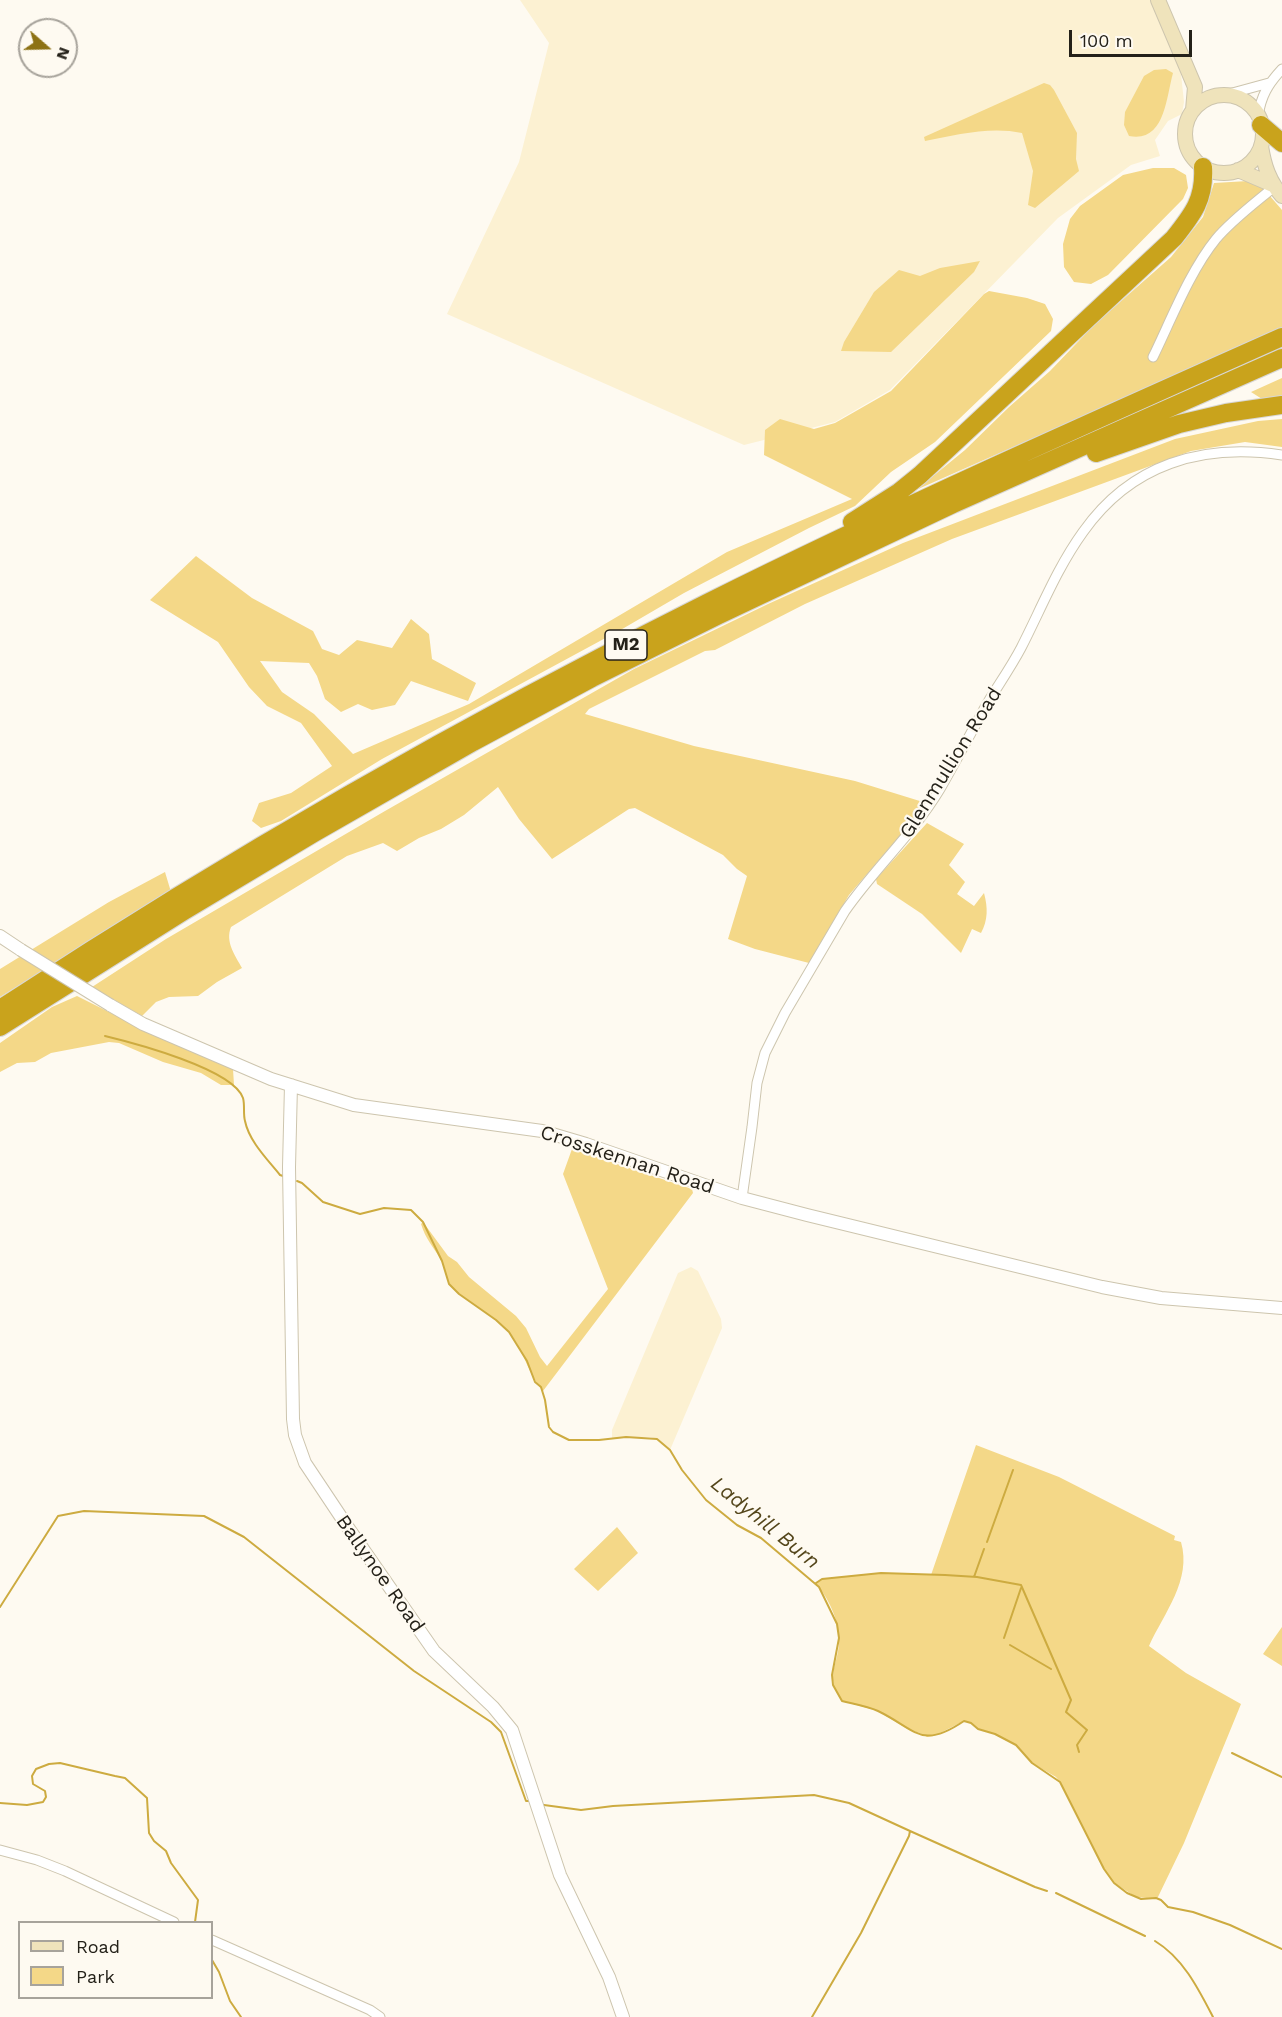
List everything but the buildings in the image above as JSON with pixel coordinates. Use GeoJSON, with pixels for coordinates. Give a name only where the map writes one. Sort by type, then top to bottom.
{"type":"FeatureCollection","features":[{"type":"Feature","properties":{"kind":"highway"},"geometry":{"type":"LineString","coordinates":[[1260,120],[1282,143]]}},
{"type":"Feature","properties":{"kind":"highway"},"geometry":{"type":"LineString","coordinates":[[804,556],[899,492],[920,475],[1174,238],[1196,208],[1204,182],[1203,167]]}},
{"type":"Feature","properties":{"kind":"highway","name":"M2"},"geometry":{"type":"LineString","coordinates":[[0,1009],[260,846],[536,691],[676,619],[987,468],[1282,337]]}},
{"type":"Feature","properties":{"kind":"highway","name":"M2"},"geometry":{"type":"LineString","coordinates":[[0,1027],[194,905],[314,833],[473,742],[592,678],[953,504],[1282,358]]}},
{"type":"Feature","properties":{"kind":"highway"},"geometry":{"type":"LineString","coordinates":[[953,504],[1179,424],[1226,413],[1282,405]]}},
{"type":"Feature","properties":{"kind":"main road"},"geometry":{"type":"LineString","coordinates":[[1158,0],[1195,87],[1193,110]]}},
{"type":"Feature","properties":{"kind":"main road"},"geometry":{"type":"LineString","coordinates":[[1195,87],[1219,96],[1236,97],[1246,102],[1260,120],[1263,135],[1261,146],[1249,164],[1238,170],[1221,172],[1203,167],[1186,145],[1187,120],[1193,110],[1202,101],[1219,96]]}},
{"type":"Feature","properties":{"kind":"main road"},"geometry":{"type":"LineString","coordinates":[[1261,146],[1264,166],[1276,189]]}},
{"type":"Feature","properties":{"kind":"main road"},"geometry":{"type":"LineString","coordinates":[[1238,170],[1276,189]]}},
{"type":"Feature","properties":{"kind":"street"},"geometry":{"type":"LineString","coordinates":[[1260,120],[1261,99],[1269,83],[1282,69]]}},
{"type":"Feature","properties":{"kind":"street"},"geometry":{"type":"LineString","coordinates":[[1219,96],[1269,83]]}},
{"type":"Feature","properties":{"kind":"street"},"geometry":{"type":"LineString","coordinates":[[1153,357],[1201,261],[1214,242],[1226,229],[1276,189]]}},
{"type":"Feature","properties":{"kind":"street","name":"Glenmullion Road"},"geometry":{"type":"LineString","coordinates":[[742,1198],[757,1083],[774,1035],[845,911],[858,892],[912,830],[939,790],[1010,668],[1053,581],[1083,532],[1116,495],[1134,482],[1170,463],[1209,452],[1245,451],[1282,455]]}},
{"type":"Feature","properties":{"kind":"street","name":"Crosskennan Road"},"geometry":{"type":"LineString","coordinates":[[0,936],[143,1023],[236,1064],[354,1105],[542,1131],[742,1198],[1131,1293],[1201,1302],[1282,1308]]}},
{"type":"Feature","properties":{"kind":"street","name":"Ballynoe Road"},"geometry":{"type":"LineString","coordinates":[[291,1085],[289,1167],[293,1419],[299,1448],[305,1463],[434,1651],[493,1707],[512,1730],[560,1875],[609,1977],[623,2017]]}},
{"type":"Feature","properties":{"kind":"street"},"geometry":{"type":"LineString","coordinates":[[0,1850],[37,1860],[65,1871],[170,1921]]}},
{"type":"Feature","properties":{"kind":"street"},"geometry":{"type":"LineString","coordinates":[[213,1940],[370,2010],[380,2017]]}},
{"type":"Feature","properties":{"kind":"shaded area"},"geometry":{"type":"Polygon","coordinates":[[[520,0],[1153,0],[1181,74],[1184,102],[1182,114],[1168,121],[1155,140],[1160,156],[1131,165],[1058,218],[890,390],[835,422],[744,445],[447,314],[519,162],[549,43],[520,0]]]}},
{"type":"Feature","properties":{"kind":"shaded area"},"geometry":{"type":"Polygon","coordinates":[[[691,1267],[698,1271],[721,1319],[722,1328],[670,1450],[657,1439],[650,1437],[612,1439],[612,1430],[678,1273],[691,1267]]]}},
{"type":"Feature","properties":{"kind":"green space"},"geometry":{"type":"Polygon","coordinates":[[[1166,69],[1173,73],[1162,116],[1157,126],[1150,133],[1129,136],[1124,125],[1125,112],[1144,76],[1154,70],[1166,69]]]}},
{"type":"Feature","properties":{"kind":"green space"},"geometry":{"type":"Polygon","coordinates":[[[1044,83],[1050,85],[1054,90],[1077,133],[1076,159],[1079,171],[1035,208],[1028,205],[1033,171],[1022,133],[985,131],[925,141],[924,137],[1044,83]]]}},
{"type":"Feature","properties":{"kind":"green space"},"geometry":{"type":"Polygon","coordinates":[[[1153,168],[1174,168],[1186,175],[1188,188],[1183,199],[1108,275],[1091,284],[1074,282],[1064,267],[1063,244],[1070,219],[1080,206],[1123,175],[1153,168]]]}},
{"type":"Feature","properties":{"kind":"green space"},"geometry":{"type":"Polygon","coordinates":[[[1248,181],[1263,188],[1282,210],[1282,328],[916,490],[965,450],[1050,371],[1094,325],[1171,257],[1203,217],[1214,183],[1248,181]]]}},
{"type":"Feature","properties":{"kind":"green space"},"geometry":{"type":"Polygon","coordinates":[[[980,261],[974,272],[891,352],[841,351],[874,292],[899,270],[920,276],[940,268],[980,261]]]}},
{"type":"Feature","properties":{"kind":"green space"},"geometry":{"type":"Polygon","coordinates":[[[989,291],[1045,304],[1053,319],[1051,331],[935,442],[891,472],[855,506],[684,593],[382,759],[281,821],[261,828],[252,821],[259,803],[291,793],[332,766],[301,723],[267,706],[249,687],[218,642],[150,600],[196,556],[252,598],[313,631],[322,649],[339,655],[357,640],[392,648],[411,619],[429,634],[432,659],[476,683],[468,701],[411,681],[395,705],[372,710],[358,704],[341,712],[325,699],[317,676],[309,663],[260,661],[282,692],[314,714],[353,754],[469,704],[727,552],[852,499],[764,455],[765,430],[780,419],[814,429],[835,423],[891,391],[989,291]]]}},
{"type":"Feature","properties":{"kind":"green space"},"geometry":{"type":"Polygon","coordinates":[[[1282,378],[1282,397],[1262,399],[1251,392],[1282,378]]]}},
{"type":"Feature","properties":{"kind":"green space"},"geometry":{"type":"Polygon","coordinates":[[[1282,419],[1282,447],[1245,442],[1191,451],[952,539],[805,604],[715,650],[705,651],[589,709],[585,714],[694,746],[855,781],[923,802],[924,806],[909,825],[849,895],[809,963],[755,949],[728,939],[747,876],[723,855],[635,808],[629,809],[552,859],[519,819],[498,787],[464,815],[441,829],[397,851],[383,843],[347,856],[231,927],[230,943],[242,968],[198,996],[169,997],[156,1002],[142,1016],[92,987],[166,939],[634,669],[768,604],[903,543],[1175,439],[1258,421],[1282,419]]]}},
{"type":"Feature","properties":{"kind":"green space"},"geometry":{"type":"Polygon","coordinates":[[[927,823],[964,844],[949,865],[965,882],[957,894],[974,906],[984,893],[987,914],[985,923],[981,933],[972,929],[961,953],[922,914],[877,884],[876,879],[927,823]]]}},
{"type":"Feature","properties":{"kind":"green space"},"geometry":{"type":"Polygon","coordinates":[[[165,872],[171,892],[0,997],[0,969],[109,902],[165,872]]]}},
{"type":"Feature","properties":{"kind":"green space"},"geometry":{"type":"Polygon","coordinates":[[[77,996],[233,1069],[234,1085],[221,1085],[201,1073],[163,1062],[119,1043],[109,1042],[51,1053],[35,1062],[17,1063],[0,1072],[0,1043],[52,1007],[77,996]]]}},
{"type":"Feature","properties":{"kind":"green space"},"geometry":{"type":"Polygon","coordinates":[[[572,1149],[692,1189],[693,1193],[543,1391],[508,1331],[463,1297],[450,1284],[443,1264],[427,1239],[421,1224],[423,1222],[448,1256],[457,1262],[469,1277],[516,1316],[526,1328],[547,1366],[608,1289],[563,1174],[572,1149]]]}},
{"type":"Feature","properties":{"kind":"green space"},"geometry":{"type":"Polygon","coordinates":[[[976,1445],[1059,1477],[1175,1536],[1174,1540],[1181,1542],[1183,1570],[1180,1583],[1149,1646],[1186,1673],[1241,1704],[1184,1843],[1157,1899],[1136,1897],[1114,1883],[1104,1869],[1060,1782],[1056,1777],[1032,1763],[1016,1745],[964,1721],[934,1736],[927,1737],[909,1730],[878,1711],[842,1701],[836,1692],[833,1677],[839,1647],[839,1631],[828,1602],[815,1583],[822,1579],[881,1573],[931,1575],[976,1445]]]}},
{"type":"Feature","properties":{"kind":"green space"},"geometry":{"type":"Polygon","coordinates":[[[617,1527],[638,1553],[598,1591],[574,1569],[617,1527]]]}},
{"type":"Feature","properties":{"kind":"green space"},"geometry":{"type":"Polygon","coordinates":[[[1282,1627],[1282,1666],[1263,1654],[1282,1627]]]}},
{"type":"Feature","properties":{"kind":"waterway","name":"Ladyhill Burn"},"geometry":{"type":"LineString","coordinates":[[105,1036],[203,1067],[235,1087],[243,1098],[244,1118],[250,1136],[280,1175],[286,1177]]}},
{"type":"Feature","properties":{"kind":"waterway","name":"Ladyhill Burn"},"geometry":{"type":"LineString","coordinates":[[297,1181],[323,1202],[360,1214],[384,1208],[411,1210],[423,1222],[442,1261],[449,1284],[509,1332],[527,1361],[535,1382],[541,1387],[549,1427],[553,1432],[569,1440],[626,1437],[657,1439],[670,1450],[682,1470],[706,1500],[737,1525],[761,1538],[819,1587],[837,1624],[839,1638],[832,1675],[833,1685],[842,1701],[878,1711],[920,1734],[928,1736],[938,1734],[964,1721],[1016,1745],[1032,1763],[1060,1782],[1104,1869],[1114,1883],[1127,1893],[1141,1899],[1156,1898],[1168,1907],[1193,1912],[1230,1925],[1282,1949]]}},
{"type":"Feature","properties":{"kind":"waterway"},"geometry":{"type":"LineString","coordinates":[[987,1542],[1013,1470]]}},
{"type":"Feature","properties":{"kind":"waterway"},"geometry":{"type":"LineString","coordinates":[[0,1607],[58,1516],[84,1511],[204,1516],[244,1537],[414,1671],[491,1722],[501,1732],[526,1801],[529,1801]]}},
{"type":"Feature","properties":{"kind":"waterway"},"geometry":{"type":"LineString","coordinates":[[974,1577],[984,1549]]}},
{"type":"Feature","properties":{"kind":"waterway"},"geometry":{"type":"LineString","coordinates":[[816,1583],[822,1579],[881,1573],[977,1577],[1021,1585]]}},
{"type":"Feature","properties":{"kind":"waterway"},"geometry":{"type":"LineString","coordinates":[[1021,1585],[1071,1700],[1066,1712],[1087,1730],[1077,1745],[1079,1752]]}},
{"type":"Feature","properties":{"kind":"waterway"},"geometry":{"type":"LineString","coordinates":[[1004,1638],[1021,1588]]}},
{"type":"Feature","properties":{"kind":"waterway"},"geometry":{"type":"LineString","coordinates":[[1010,1645],[1051,1669]]}},
{"type":"Feature","properties":{"kind":"waterway"},"geometry":{"type":"LineString","coordinates":[[1232,1753],[1282,1777]]}},
{"type":"Feature","properties":{"kind":"waterway"},"geometry":{"type":"LineString","coordinates":[[0,1803],[27,1805],[43,1802],[46,1797],[45,1791],[33,1784],[32,1776],[36,1769],[49,1764],[60,1763],[125,1778],[147,1798],[149,1833],[154,1841],[166,1851],[171,1863],[198,1900],[195,1921]]}},
{"type":"Feature","properties":{"kind":"waterway"},"geometry":{"type":"LineString","coordinates":[[544,1805],[581,1810],[613,1806],[814,1795],[849,1803],[910,1831],[861,1933],[812,2017]]}},
{"type":"Feature","properties":{"kind":"waterway"},"geometry":{"type":"LineString","coordinates":[[910,1831],[1047,1891]]}},
{"type":"Feature","properties":{"kind":"waterway"},"geometry":{"type":"LineString","coordinates":[[1056,1893],[1145,1936]]}},
{"type":"Feature","properties":{"kind":"waterway"},"geometry":{"type":"LineString","coordinates":[[1155,1941],[1182,1965],[1213,2017]]}},
{"type":"Feature","properties":{"kind":"waterway"},"geometry":{"type":"LineString","coordinates":[[213,1962],[230,2001],[241,2017]]}}]}
